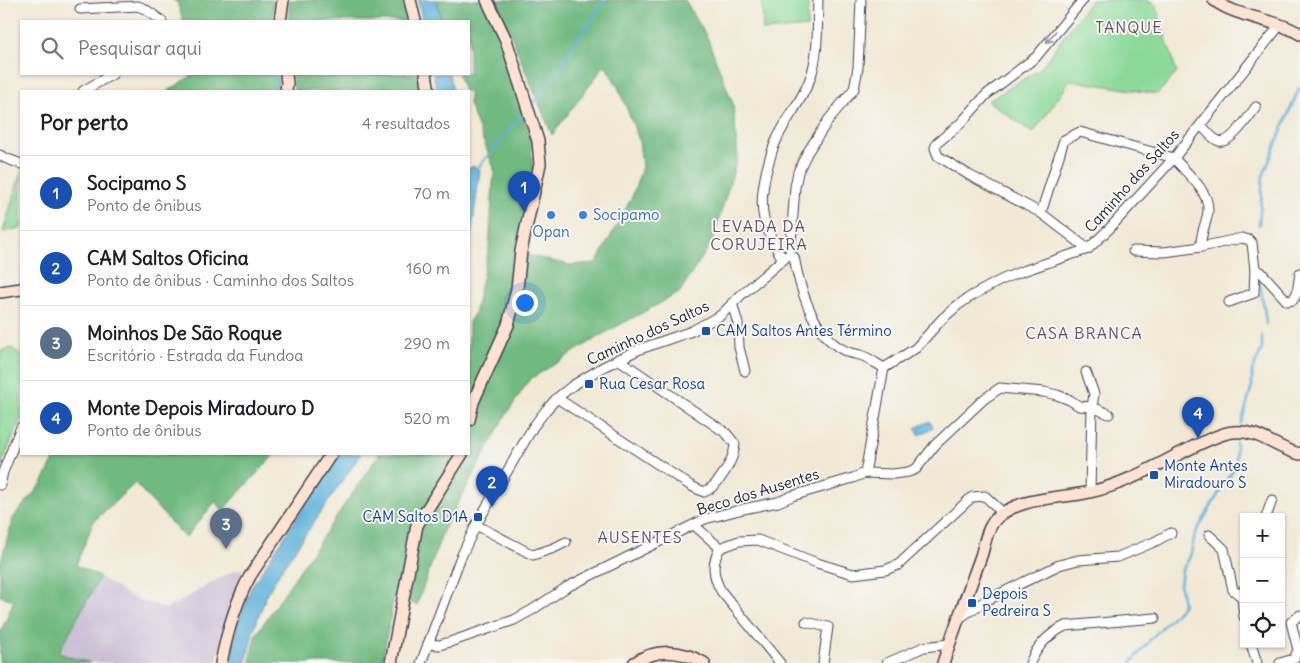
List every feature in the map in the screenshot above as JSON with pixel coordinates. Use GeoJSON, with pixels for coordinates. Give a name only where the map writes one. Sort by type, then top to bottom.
{"type":"FeatureCollection","features":[{"type":"Feature","properties":{"kind":"main road"},"geometry":{"type":"LineString","coordinates":[[280,20],[283,0]]}},
{"type":"Feature","properties":{"kind":"main road"},"geometry":{"type":"LineString","coordinates":[[410,0],[415,20]]}},
{"type":"Feature","properties":{"kind":"main road"},"geometry":{"type":"LineString","coordinates":[[470,416],[473,402],[508,325],[517,289],[521,251],[540,164],[538,141],[506,40],[487,0]]}},
{"type":"Feature","properties":{"kind":"main road"},"geometry":{"type":"LineString","coordinates":[[1214,0],[1228,8],[1280,24],[1300,34]]}},
{"type":"Feature","properties":{"kind":"main road"},"geometry":{"type":"LineString","coordinates":[[286,75],[286,90]]}},
{"type":"Feature","properties":{"kind":"main road"},"geometry":{"type":"LineString","coordinates":[[426,75],[430,90]]}},
{"type":"Feature","properties":{"kind":"main road"},"geometry":{"type":"LineString","coordinates":[[0,292],[20,289]]}},
{"type":"Feature","properties":{"kind":"main road"},"geometry":{"type":"LineString","coordinates":[[943,663],[957,619],[982,554],[986,534],[994,521],[1002,513],[1030,502],[1090,492],[1137,476],[1190,449],[1231,432],[1255,434],[1300,454]]}},
{"type":"Feature","properties":{"kind":"main road"},"geometry":{"type":"LineString","coordinates":[[221,663],[232,617],[240,594],[250,576],[331,455]]}},
{"type":"Feature","properties":{"kind":"main road"},"geometry":{"type":"LineString","coordinates":[[390,663],[417,524],[461,455]]}},
{"type":"Feature","properties":{"kind":"main road"},"geometry":{"type":"LineString","coordinates":[[634,663],[646,656],[672,652],[692,656],[704,663]]}},
{"type":"Feature","properties":{"kind":"street"},"geometry":{"type":"LineString","coordinates":[[786,258],[767,232],[763,218],[761,194],[777,138],[811,78],[816,53],[818,0]]}},
{"type":"Feature","properties":{"kind":"street"},"geometry":{"type":"LineString","coordinates":[[786,258],[798,172],[807,153],[829,119],[854,89],[858,68],[861,0]]}},
{"type":"Feature","properties":{"kind":"street"},"geometry":{"type":"LineString","coordinates":[[1083,0],[1036,57],[986,95],[961,123],[937,143],[935,148],[936,153],[969,175],[1042,213],[1088,249]]}},
{"type":"Feature","properties":{"kind":"street"},"geometry":{"type":"LineString","coordinates":[[80,8],[96,4],[138,6],[161,20]]}},
{"type":"Feature","properties":{"kind":"street","name":"Caminho dos Saltos"},"geometry":{"type":"LineString","coordinates":[[884,368],[916,348],[942,319],[973,295],[1020,272],[1088,249],[1109,229],[1174,158],[1280,24]]}},
{"type":"Feature","properties":{"kind":"street"},"geometry":{"type":"LineString","coordinates":[[84,90],[111,75]]}},
{"type":"Feature","properties":{"kind":"street"},"geometry":{"type":"LineString","coordinates":[[1201,125],[1217,141],[1222,142],[1238,129],[1256,107]]}},
{"type":"Feature","properties":{"kind":"street"},"geometry":{"type":"LineString","coordinates":[[1042,213],[1064,140],[1080,132],[1174,158],[1205,197],[1208,210],[1201,233],[1201,247]]}},
{"type":"Feature","properties":{"kind":"street"},"geometry":{"type":"LineString","coordinates":[[0,155],[20,164]]}},
{"type":"Feature","properties":{"kind":"street"},"geometry":{"type":"LineString","coordinates":[[1133,251],[1164,252],[1201,247],[1242,238],[1249,240],[1252,243],[1255,269],[1254,293],[1229,302]]}},
{"type":"Feature","properties":{"kind":"street"},"geometry":{"type":"LineString","coordinates":[[786,258],[794,257],[797,274],[808,306],[824,334],[847,352],[864,356],[884,368],[865,473],[892,474],[916,469],[934,445],[984,399],[1000,388],[1044,392],[1070,400],[1078,406],[1092,407],[1109,414]]}},
{"type":"Feature","properties":{"kind":"street","name":"Caminho dos Saltos"},"geometry":{"type":"LineString","coordinates":[[421,663],[460,559],[476,526],[533,427],[557,398],[572,386],[618,359],[640,349],[692,331],[721,315],[786,258]]}},
{"type":"Feature","properties":{"kind":"street"},"geometry":{"type":"LineString","coordinates":[[1255,269],[1261,272],[1287,300],[1293,300],[1297,294],[1300,273]]}},
{"type":"Feature","properties":{"kind":"street"},"geometry":{"type":"LineString","coordinates":[[732,304],[738,324],[739,347],[745,371]]}},
{"type":"Feature","properties":{"kind":"street"},"geometry":{"type":"LineString","coordinates":[[557,398],[691,486],[704,492],[712,489],[733,458],[735,444],[732,439],[618,359]]}},
{"type":"Feature","properties":{"kind":"street"},"geometry":{"type":"LineString","coordinates":[[1086,372],[1094,394],[1090,492]]}},
{"type":"Feature","properties":{"kind":"street"},"geometry":{"type":"LineString","coordinates":[[0,486],[3,472],[20,430]]}},
{"type":"Feature","properties":{"kind":"street","name":"Beco dos Ausentes"},"geometry":{"type":"LineString","coordinates":[[428,644],[439,645],[450,642],[514,620],[567,587],[705,519],[772,504],[865,473]]}},
{"type":"Feature","properties":{"kind":"street"},"geometry":{"type":"LineString","coordinates":[[780,663],[721,591],[715,580],[713,570],[715,557],[720,548],[739,541],[758,540],[837,570],[853,574],[868,573],[898,565],[972,497],[985,496],[1002,513]]}},
{"type":"Feature","properties":{"kind":"street"},"geometry":{"type":"LineString","coordinates":[[1267,513],[1272,500]]}},
{"type":"Feature","properties":{"kind":"street"},"geometry":{"type":"LineString","coordinates":[[476,526],[533,555],[566,542]]}},
{"type":"Feature","properties":{"kind":"street"},"geometry":{"type":"LineString","coordinates":[[694,526],[720,548]]}},
{"type":"Feature","properties":{"kind":"street"},"geometry":{"type":"LineString","coordinates":[[957,619],[985,602],[1059,565],[1078,560],[1118,557],[1171,533]]}},
{"type":"Feature","properties":{"kind":"street"},"geometry":{"type":"LineString","coordinates":[[1208,535],[1224,549],[1233,590],[1240,592]]}},
{"type":"Feature","properties":{"kind":"street"},"geometry":{"type":"LineString","coordinates":[[1280,663],[1294,660],[1298,650],[1291,622],[1300,614]]}},
{"type":"Feature","properties":{"kind":"street"},"geometry":{"type":"LineString","coordinates":[[1030,663],[1035,652],[1044,642],[1054,632],[1065,626],[1155,618]]}},
{"type":"Feature","properties":{"kind":"street"},"geometry":{"type":"LineString","coordinates":[[806,622],[828,627],[822,663]]}},
{"type":"Feature","properties":{"kind":"street"},"geometry":{"type":"LineString","coordinates":[[887,663],[924,647],[949,644]]}},
{"type":"Feature","properties":{"kind":"street"},"geometry":{"type":"LineString","coordinates":[[1252,648],[1257,663]]}},
{"type":"Feature","properties":{"kind":"shaded area"},"geometry":{"type":"Polygon","coordinates":[[[243,569],[232,600],[216,663],[90,663],[58,654],[100,577],[127,595],[166,609],[233,571],[243,569]]]}},
{"type":"Feature","properties":{"kind":"green space"},"geometry":{"type":"Polygon","coordinates":[[[173,0],[273,0],[273,20],[183,20],[177,2],[173,0]]]}},
{"type":"Feature","properties":{"kind":"green space"},"geometry":{"type":"Polygon","coordinates":[[[289,0],[402,0],[407,20],[289,20],[289,0]]]}},
{"type":"Feature","properties":{"kind":"green space"},"geometry":{"type":"Polygon","coordinates":[[[437,0],[481,0],[498,30],[531,141],[533,180],[518,253],[570,265],[596,263],[632,197],[642,167],[639,140],[619,89],[605,65],[552,135],[496,0],[685,0],[707,37],[733,104],[738,156],[712,242],[679,293],[603,334],[529,380],[503,420],[443,531],[417,605],[394,596],[382,663],[250,663],[255,636],[378,455],[470,455],[470,320],[474,314],[489,247],[494,168],[470,107],[470,90],[464,90],[458,75],[470,75],[470,20],[441,20],[437,0]]]}},
{"type":"Feature","properties":{"kind":"green space"},"geometry":{"type":"Polygon","coordinates":[[[762,0],[808,0],[807,27],[763,31],[762,0]]]}},
{"type":"Feature","properties":{"kind":"green space"},"geometry":{"type":"Polygon","coordinates":[[[1091,0],[1146,0],[1156,5],[1177,73],[1157,94],[1069,80],[1033,133],[988,101],[1040,69],[1091,0]]]}},
{"type":"Feature","properties":{"kind":"green space"},"geometry":{"type":"Polygon","coordinates":[[[192,75],[277,75],[278,84],[275,90],[170,90],[192,75]]]}},
{"type":"Feature","properties":{"kind":"green space"},"geometry":{"type":"Polygon","coordinates":[[[292,75],[419,75],[423,90],[294,90],[292,75]]]}},
{"type":"Feature","properties":{"kind":"green space"},"geometry":{"type":"Polygon","coordinates":[[[20,174],[20,228],[3,232],[20,174]]]}},
{"type":"Feature","properties":{"kind":"green space"},"geometry":{"type":"Polygon","coordinates":[[[12,348],[20,354],[20,421],[0,467],[0,351],[12,348]]]}},
{"type":"Feature","properties":{"kind":"green space"},"geometry":{"type":"Polygon","coordinates":[[[56,455],[274,455],[223,510],[215,502],[185,538],[135,483],[94,521],[76,565],[100,577],[58,653],[90,663],[0,663],[0,634],[14,600],[0,596],[0,565],[13,518],[42,483],[56,455]]]}},
{"type":"Feature","properties":{"kind":"water"},"geometry":{"type":"Polygon","coordinates":[[[418,0],[437,0],[441,20],[422,20],[418,0]]]}},
{"type":"Feature","properties":{"kind":"water"},"geometry":{"type":"Polygon","coordinates":[[[433,75],[449,75],[453,90],[437,90],[433,75]]]}},
{"type":"Feature","properties":{"kind":"water"},"geometry":{"type":"Polygon","coordinates":[[[474,166],[480,170],[470,246],[470,168],[474,166]]]}},
{"type":"Feature","properties":{"kind":"water"},"geometry":{"type":"Polygon","coordinates":[[[930,421],[933,428],[919,435],[915,428],[930,421]]]}},
{"type":"Feature","properties":{"kind":"water"},"geometry":{"type":"Polygon","coordinates":[[[338,455],[360,455],[283,567],[267,594],[253,632],[246,663],[229,663],[238,622],[252,586],[338,455]]]}},
{"type":"Feature","properties":{"kind":"waterway"},"geometry":{"type":"LineString","coordinates":[[531,105],[553,77],[604,0]]}},
{"type":"Feature","properties":{"kind":"waterway"},"geometry":{"type":"LineString","coordinates":[[274,75],[275,90]]}},
{"type":"Feature","properties":{"kind":"waterway"},"geometry":{"type":"LineString","coordinates":[[1259,225],[1263,176],[1299,88]]}},
{"type":"Feature","properties":{"kind":"waterway"},"geometry":{"type":"LineString","coordinates":[[476,170],[525,111]]}},
{"type":"Feature","properties":{"kind":"waterway"},"geometry":{"type":"LineString","coordinates":[[1260,280],[1266,324]]}},
{"type":"Feature","properties":{"kind":"waterway"},"geometry":{"type":"LineString","coordinates":[[1241,424],[1252,386],[1252,371],[1262,349],[1262,336]]}},
{"type":"Feature","properties":{"kind":"waterway"},"geometry":{"type":"LineString","coordinates":[[1131,663],[1183,605],[1180,585],[1182,570],[1190,557],[1195,534],[1236,466],[1236,442]]}},
{"type":"Feature","properties":{"kind":"place","name":"Socipamo S"},"geometry":{"type":"Point","coordinates":[524,212]}},
{"type":"Feature","properties":{"kind":"place","name":"Opan"},"geometry":{"type":"Point","coordinates":[551,215]}},
{"type":"Feature","properties":{"kind":"place","name":"Socipamo"},"geometry":{"type":"Point","coordinates":[583,215]}},
{"type":"Feature","properties":{"kind":"place","name":"CAM Saltos Antes Término"},"geometry":{"type":"Point","coordinates":[706,331]}},
{"type":"Feature","properties":{"kind":"place","name":"Rua Cesar Rosa"},"geometry":{"type":"Point","coordinates":[589,384]}},
{"type":"Feature","properties":{"kind":"place","name":"Monte Depois Miradouro D"},"geometry":{"type":"Point","coordinates":[1198,438]}},
{"type":"Feature","properties":{"kind":"place","name":"Monte Antes Miradouro S"},"geometry":{"type":"Point","coordinates":[1154,475]}},
{"type":"Feature","properties":{"kind":"place","name":"CAM Saltos Oficina"},"geometry":{"type":"Point","coordinates":[492,507]}},
{"type":"Feature","properties":{"kind":"place","name":"CAM Saltos D1A"},"geometry":{"type":"Point","coordinates":[478,517]}},
{"type":"Feature","properties":{"kind":"place","name":"Moinhos De São Roque"},"geometry":{"type":"Point","coordinates":[226,549]}},
{"type":"Feature","properties":{"kind":"place","name":"Depois Pedreira S"},"geometry":{"type":"Point","coordinates":[972,603]}},
{"type":"Feature","properties":{"kind":"district","name":"TANQUE"},"geometry":{"type":"Point","coordinates":[1129,27]}},
{"type":"Feature","properties":{"kind":"district","name":"LEVADA DA CORUJEIRA"},"geometry":{"type":"Point","coordinates":[759,235]}},
{"type":"Feature","properties":{"kind":"district","name":"CASA BRANCA"},"geometry":{"type":"Point","coordinates":[1084,333]}},
{"type":"Feature","properties":{"kind":"district","name":"AUSENTES"},"geometry":{"type":"Point","coordinates":[640,537]}}]}
